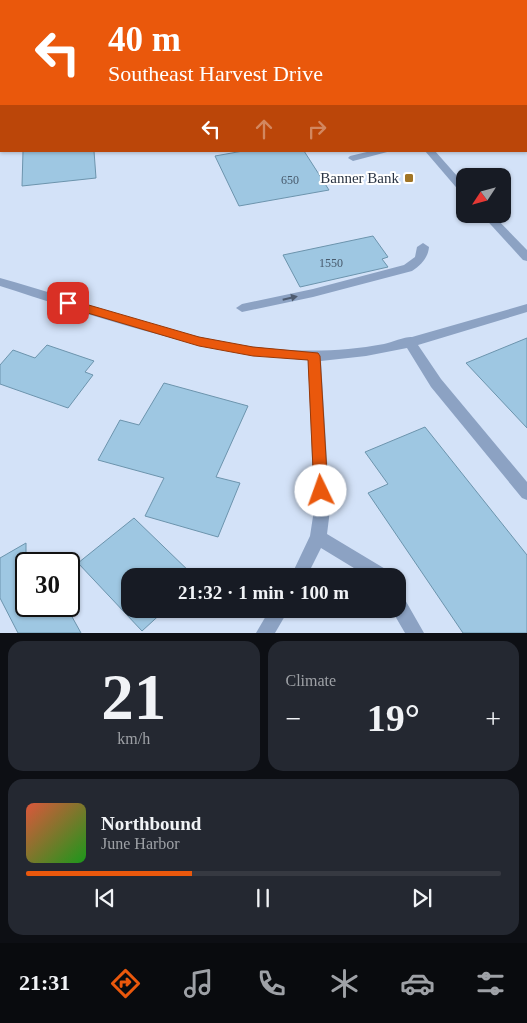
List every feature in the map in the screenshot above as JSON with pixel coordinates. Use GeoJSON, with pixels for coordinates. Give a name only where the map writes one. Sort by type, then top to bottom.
{"type":"FeatureCollection","features":[{"type":"Feature","properties":{"kind":"street"},"geometry":{"type":"LineString","coordinates":[[353,158],[381,152]]}},
{"type":"Feature","properties":{"kind":"street"},"geometry":{"type":"LineString","coordinates":[[431,152],[456,181]]}},
{"type":"Feature","properties":{"kind":"street"},"geometry":{"type":"LineString","coordinates":[[495,223],[527,257]]}},
{"type":"Feature","properties":{"kind":"street"},"geometry":{"type":"LineString","coordinates":[[242,308],[304,295],[408,268],[418,261],[423,254],[422,246]]}},
{"type":"Feature","properties":{"kind":"street"},"geometry":{"type":"LineString","coordinates":[[0,282],[199,342],[253,352],[314,356],[363,352],[437,336],[527,308]]}},
{"type":"Feature","properties":{"kind":"street"},"geometry":{"type":"LineString","coordinates":[[409,342],[436,384],[527,493]]}},
{"type":"Feature","properties":{"kind":"street"},"geometry":{"type":"LineString","coordinates":[[303,568],[318,537],[322,510],[314,356]]}},
{"type":"Feature","properties":{"kind":"street"},"geometry":{"type":"LineString","coordinates":[[318,537],[368,568]]}},
{"type":"Feature","properties":{"kind":"street"},"geometry":{"type":"LineString","coordinates":[[265,633],[274,618]]}},
{"type":"Feature","properties":{"kind":"street"},"geometry":{"type":"LineString","coordinates":[[406,618],[415,633]]}},
{"type":"Feature","properties":{"kind":"building"},"geometry":{"type":"Polygon","coordinates":[[[23,152],[94,152],[96,178],[22,186],[23,152]]]}},
{"type":"Feature","properties":{"kind":"building"},"geometry":{"type":"Polygon","coordinates":[[[237,152],[305,152],[329,190],[239,206],[215,156],[237,152]]]}},
{"type":"Feature","properties":{"kind":"building"},"geometry":{"type":"Polygon","coordinates":[[[373,236],[388,257],[382,259],[388,267],[300,287],[283,255],[373,236]]]}},
{"type":"Feature","properties":{"kind":"building"},"geometry":{"type":"Polygon","coordinates":[[[527,338],[527,428],[466,363],[527,338]]]}},
{"type":"Feature","properties":{"kind":"building"},"geometry":{"type":"Polygon","coordinates":[[[47,345],[94,361],[85,372],[93,375],[68,408],[0,384],[0,365],[13,350],[35,358],[47,345]]]}},
{"type":"Feature","properties":{"kind":"building"},"geometry":{"type":"Polygon","coordinates":[[[164,383],[248,406],[216,477],[240,483],[218,537],[145,516],[164,478],[98,460],[120,420],[139,425],[164,383]]]}},
{"type":"Feature","properties":{"kind":"building"},"geometry":{"type":"Polygon","coordinates":[[[425,427],[527,555],[527,633],[463,633],[368,493],[388,484],[365,452],[425,427]]]}},
{"type":"Feature","properties":{"kind":"building"},"geometry":{"type":"Polygon","coordinates":[[[134,518],[186,568],[121,568],[121,609],[80,565],[80,561],[134,518]]]}},
{"type":"Feature","properties":{"kind":"building"},"geometry":{"type":"Polygon","coordinates":[[[26,543],[26,552],[15,552],[15,617],[72,617],[81,633],[18,633],[0,598],[0,558],[26,543]]]}},
{"type":"Feature","properties":{"kind":"building"},"geometry":{"type":"Polygon","coordinates":[[[130,618],[156,618],[142,631],[130,618]]]}},
{"type":"Feature","properties":{"kind":"place","name":"Banner Bank"},"geometry":{"type":"Point","coordinates":[409,178]}},
{"type":"Feature","properties":{"kind":"route"},"geometry":{"type":"LineString","coordinates":[[68,303],[199,342],[253,352],[314,356],[321,491]]}}]}
